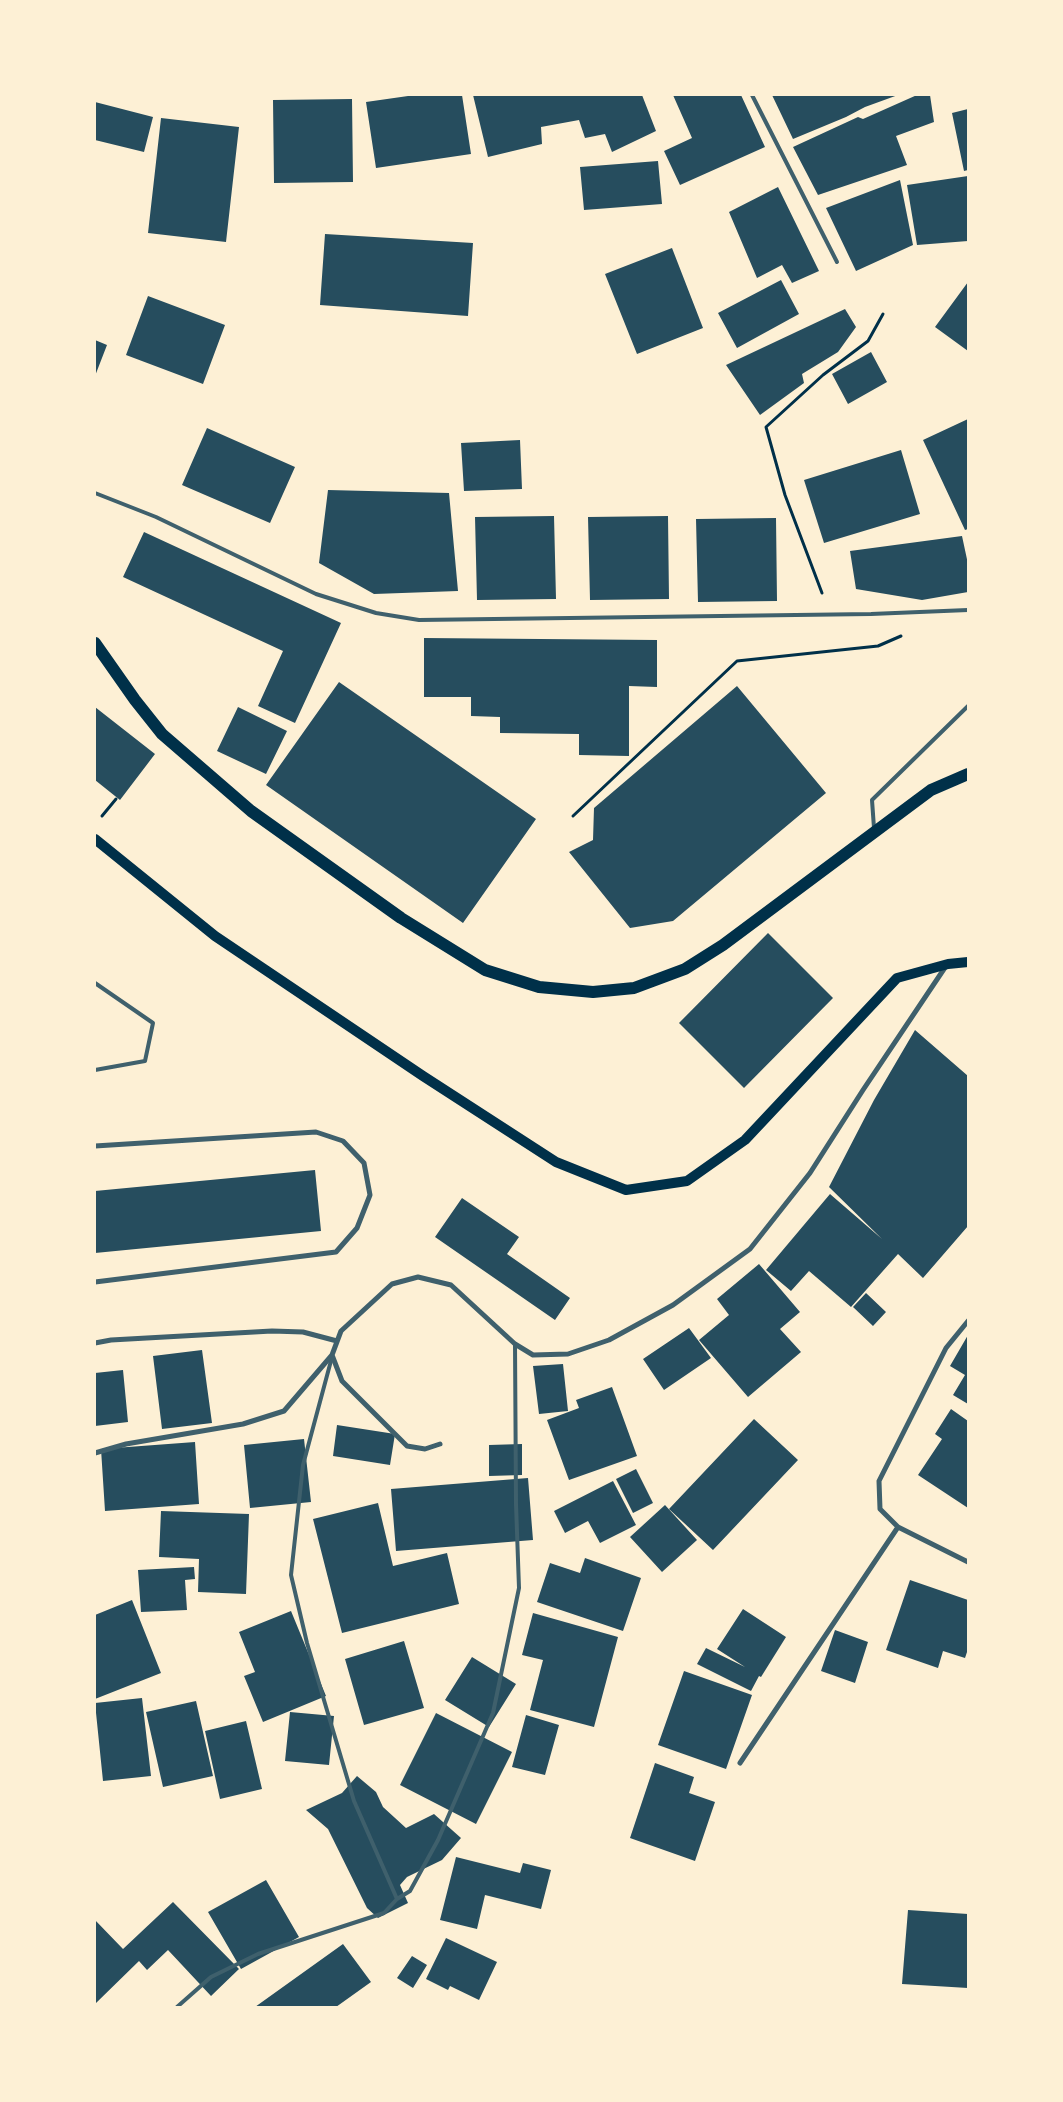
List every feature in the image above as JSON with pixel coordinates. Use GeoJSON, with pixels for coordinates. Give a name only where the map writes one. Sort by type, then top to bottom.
{"type":"FeatureCollection","features":[{"type":"Feature","properties":{"kind":"main road"},"geometry":{"type":"LineString","coordinates":[[95,643],[135,700],[162,734],[251,811],[418,929],[486,970],[539,987],[593,992],[634,988],[685,969],[723,945],[931,790],[968,774]]}},
{"type":"Feature","properties":{"kind":"main road"},"geometry":{"type":"LineString","coordinates":[[95,839],[215,936],[423,1076],[556,1162],[626,1190],[687,1181],[745,1140],[897,978],[948,964],[968,962]]}},
{"type":"Feature","properties":{"kind":"street"},"geometry":{"type":"LineString","coordinates":[[95,1453],[126,1444],[243,1424],[284,1411],[332,1355],[341,1331],[392,1284],[418,1277],[450,1285],[515,1344],[533,1355],[568,1354],[609,1340],[673,1305],[750,1249],[810,1173],[863,1090],[948,964]]}},
{"type":"Feature","properties":{"kind":"street"},"geometry":{"type":"LineString","coordinates":[[95,1146],[316,1132],[343,1140],[364,1163],[370,1195],[357,1228],[336,1252],[95,1282]]}},
{"type":"Feature","properties":{"kind":"street"},"geometry":{"type":"LineString","coordinates":[[968,1321],[946,1348],[879,1481],[880,1509],[898,1527],[968,1562]]}},
{"type":"Feature","properties":{"kind":"street"},"geometry":{"type":"LineString","coordinates":[[95,1343],[111,1340],[272,1331],[302,1332],[338,1341]]}},
{"type":"Feature","properties":{"kind":"street"},"geometry":{"type":"LineString","coordinates":[[332,1355],[342,1381],[407,1446],[425,1448],[440,1444]]}},
{"type":"Feature","properties":{"kind":"street"},"geometry":{"type":"LineString","coordinates":[[740,1763],[898,1527]]}},
{"type":"Feature","properties":{"kind":"lane"},"geometry":{"type":"LineString","coordinates":[[752,95],[837,262]]}},
{"type":"Feature","properties":{"kind":"lane"},"geometry":{"type":"LineString","coordinates":[[95,494],[156,517],[316,594],[376,613],[419,620],[968,610]]}},
{"type":"Feature","properties":{"kind":"lane"},"geometry":{"type":"LineString","coordinates":[[874,832],[872,800],[968,706]]}},
{"type":"Feature","properties":{"kind":"lane"},"geometry":{"type":"LineString","coordinates":[[95,983],[153,1023],[145,1061],[95,1070]]}},
{"type":"Feature","properties":{"kind":"lane"},"geometry":{"type":"LineString","coordinates":[[177,2007],[211,1977],[258,1954],[384,1913],[396,1899],[410,1891],[438,1840],[493,1713],[519,1588],[516,1504],[515,1344]]}},
{"type":"Feature","properties":{"kind":"lane"},"geometry":{"type":"LineString","coordinates":[[332,1355],[303,1465],[291,1575],[307,1643],[354,1801],[396,1899]]}},
{"type":"Feature","properties":{"kind":"path"},"geometry":{"type":"LineString","coordinates":[[830,614],[785,496],[766,427],[823,375],[868,341],[883,314]]}},
{"type":"Feature","properties":{"kind":"path"},"geometry":{"type":"LineString","coordinates":[[573,816],[737,661],[878,646],[904,635]]}},
{"type":"Feature","properties":{"kind":"path"},"geometry":{"type":"LineString","coordinates":[[100,818],[116,799]]}},
{"type":"Feature","properties":{"kind":"building"},"geometry":{"type":"Polygon","coordinates":[[[415,95],[462,95],[471,154],[376,168],[366,102],[415,95]]]}},
{"type":"Feature","properties":{"kind":"building"},"geometry":{"type":"Polygon","coordinates":[[[473,95],[642,95],[656,131],[612,152],[605,134],[585,138],[579,120],[541,127],[542,144],[488,157],[473,95]]]}},
{"type":"Feature","properties":{"kind":"building"},"geometry":{"type":"Polygon","coordinates":[[[673,95],[741,95],[765,147],[680,185],[664,151],[692,138],[673,95]]]}},
{"type":"Feature","properties":{"kind":"building"},"geometry":{"type":"Polygon","coordinates":[[[772,95],[898,95],[865,107],[793,139],[772,95]]]}},
{"type":"Feature","properties":{"kind":"building"},"geometry":{"type":"Polygon","coordinates":[[[917,95],[930,95],[934,122],[896,136],[907,165],[818,195],[793,147],[858,117],[863,119],[917,95]]]}},
{"type":"Feature","properties":{"kind":"building"},"geometry":{"type":"Polygon","coordinates":[[[352,99],[353,182],[274,183],[273,100],[352,99]]]}},
{"type":"Feature","properties":{"kind":"building"},"geometry":{"type":"Polygon","coordinates":[[[95,102],[153,117],[144,152],[95,140],[95,102]]]}},
{"type":"Feature","properties":{"kind":"building"},"geometry":{"type":"Polygon","coordinates":[[[968,109],[968,170],[964,171],[952,113],[968,109]]]}},
{"type":"Feature","properties":{"kind":"building"},"geometry":{"type":"Polygon","coordinates":[[[161,118],[239,127],[226,242],[148,233],[161,118]]]}},
{"type":"Feature","properties":{"kind":"building"},"geometry":{"type":"Polygon","coordinates":[[[658,161],[662,204],[584,210],[580,167],[658,161]]]}},
{"type":"Feature","properties":{"kind":"building"},"geometry":{"type":"Polygon","coordinates":[[[968,176],[968,241],[917,245],[907,185],[968,176]]]}},
{"type":"Feature","properties":{"kind":"building"},"geometry":{"type":"Polygon","coordinates":[[[900,180],[913,245],[856,271],[826,208],[900,180]]]}},
{"type":"Feature","properties":{"kind":"building"},"geometry":{"type":"Polygon","coordinates":[[[778,187],[819,271],[792,283],[782,265],[757,278],[729,212],[778,187]]]}},
{"type":"Feature","properties":{"kind":"building"},"geometry":{"type":"Polygon","coordinates":[[[325,234],[473,243],[468,316],[320,305],[325,234]]]}},
{"type":"Feature","properties":{"kind":"building"},"geometry":{"type":"Polygon","coordinates":[[[672,248],[703,328],[637,354],[605,274],[672,248]]]}},
{"type":"Feature","properties":{"kind":"building"},"geometry":{"type":"Polygon","coordinates":[[[781,280],[799,314],[737,348],[718,313],[781,280]]]}},
{"type":"Feature","properties":{"kind":"building"},"geometry":{"type":"Polygon","coordinates":[[[968,282],[968,351],[935,327],[968,282]]]}},
{"type":"Feature","properties":{"kind":"building"},"geometry":{"type":"Polygon","coordinates":[[[148,296],[225,325],[203,384],[126,355],[148,296]]]}},
{"type":"Feature","properties":{"kind":"building"},"geometry":{"type":"Polygon","coordinates":[[[845,309],[856,327],[838,352],[802,374],[804,383],[760,415],[726,365],[845,309]]]}},
{"type":"Feature","properties":{"kind":"building"},"geometry":{"type":"Polygon","coordinates":[[[95,340],[107,345],[95,376],[95,340]]]}},
{"type":"Feature","properties":{"kind":"building"},"geometry":{"type":"Polygon","coordinates":[[[871,352],[887,382],[848,404],[832,374],[871,352]]]}},
{"type":"Feature","properties":{"kind":"building"},"geometry":{"type":"Polygon","coordinates":[[[968,419],[968,529],[965,530],[923,440],[968,419]]]}},
{"type":"Feature","properties":{"kind":"building"},"geometry":{"type":"Polygon","coordinates":[[[207,428],[295,467],[270,523],[182,485],[207,428]]]}},
{"type":"Feature","properties":{"kind":"building"},"geometry":{"type":"Polygon","coordinates":[[[520,440],[522,489],[464,491],[461,443],[520,440]]]}},
{"type":"Feature","properties":{"kind":"building"},"geometry":{"type":"Polygon","coordinates":[[[901,450],[920,514],[824,543],[804,480],[901,450]]]}},
{"type":"Feature","properties":{"kind":"building"},"geometry":{"type":"Polygon","coordinates":[[[328,490],[449,493],[458,591],[374,594],[319,563],[328,490]]]}},
{"type":"Feature","properties":{"kind":"building"},"geometry":{"type":"Polygon","coordinates":[[[554,516],[556,599],[477,600],[475,517],[554,516]]]}},
{"type":"Feature","properties":{"kind":"building"},"geometry":{"type":"Polygon","coordinates":[[[668,516],[669,599],[590,600],[588,517],[668,516]]]}},
{"type":"Feature","properties":{"kind":"building"},"geometry":{"type":"Polygon","coordinates":[[[776,518],[777,601],[698,602],[696,519],[776,518]]]}},
{"type":"Feature","properties":{"kind":"building"},"geometry":{"type":"Polygon","coordinates":[[[144,532],[341,623],[295,723],[258,706],[283,651],[123,577],[144,532]]]}},
{"type":"Feature","properties":{"kind":"building"},"geometry":{"type":"Polygon","coordinates":[[[962,536],[968,564],[968,592],[922,600],[856,589],[850,551],[962,536]]]}},
{"type":"Feature","properties":{"kind":"building"},"geometry":{"type":"Polygon","coordinates":[[[424,638],[657,640],[657,687],[629,686],[629,756],[579,755],[579,734],[500,733],[500,717],[471,716],[471,697],[424,697],[424,638]]]}},
{"type":"Feature","properties":{"kind":"building"},"geometry":{"type":"Polygon","coordinates":[[[339,682],[536,819],[463,923],[266,785],[339,682]]]}},
{"type":"Feature","properties":{"kind":"building"},"geometry":{"type":"Polygon","coordinates":[[[737,686],[826,793],[673,921],[630,928],[569,852],[593,840],[594,808],[737,686]]]}},
{"type":"Feature","properties":{"kind":"building"},"geometry":{"type":"Polygon","coordinates":[[[95,707],[155,754],[120,800],[95,780],[95,707]]]}},
{"type":"Feature","properties":{"kind":"building"},"geometry":{"type":"Polygon","coordinates":[[[238,707],[287,731],[266,774],[217,751],[238,707]]]}},
{"type":"Feature","properties":{"kind":"building"},"geometry":{"type":"Polygon","coordinates":[[[768,933],[833,998],[744,1088],[679,1023],[768,933]]]}},
{"type":"Feature","properties":{"kind":"building"},"geometry":{"type":"Polygon","coordinates":[[[915,1030],[968,1076],[968,1226],[923,1278],[898,1254],[851,1307],[809,1271],[791,1291],[766,1270],[830,1194],[882,1239],[829,1187],[874,1100],[915,1030]]]}},
{"type":"Feature","properties":{"kind":"building"},"geometry":{"type":"Polygon","coordinates":[[[315,1170],[321,1231],[95,1253],[95,1191],[315,1170]]]}},
{"type":"Feature","properties":{"kind":"building"},"geometry":{"type":"Polygon","coordinates":[[[462,1198],[519,1237],[507,1254],[570,1298],[555,1320],[435,1237],[462,1198]]]}},
{"type":"Feature","properties":{"kind":"building"},"geometry":{"type":"Polygon","coordinates":[[[759,1264],[800,1312],[780,1329],[801,1352],[748,1397],[699,1340],[729,1315],[717,1299],[759,1264]]]}},
{"type":"Feature","properties":{"kind":"building"},"geometry":{"type":"Polygon","coordinates":[[[866,1293],[886,1312],[873,1326],[853,1307],[866,1293]]]}},
{"type":"Feature","properties":{"kind":"building"},"geometry":{"type":"Polygon","coordinates":[[[689,1328],[711,1358],[664,1390],[643,1359],[689,1328]]]}},
{"type":"Feature","properties":{"kind":"building"},"geometry":{"type":"Polygon","coordinates":[[[968,1335],[968,1404],[953,1395],[965,1375],[950,1366],[968,1335]]]}},
{"type":"Feature","properties":{"kind":"building"},"geometry":{"type":"Polygon","coordinates":[[[202,1350],[212,1423],[162,1429],[153,1356],[202,1350]]]}},
{"type":"Feature","properties":{"kind":"building"},"geometry":{"type":"Polygon","coordinates":[[[563,1364],[568,1411],[539,1414],[533,1366],[563,1364]]]}},
{"type":"Feature","properties":{"kind":"building"},"geometry":{"type":"Polygon","coordinates":[[[123,1370],[128,1422],[95,1426],[95,1373],[123,1370]]]}},
{"type":"Feature","properties":{"kind":"building"},"geometry":{"type":"Polygon","coordinates":[[[612,1387],[637,1456],[569,1480],[547,1420],[579,1408],[576,1400],[612,1387]]]}},
{"type":"Feature","properties":{"kind":"building"},"geometry":{"type":"Polygon","coordinates":[[[951,1409],[968,1421],[968,1508],[918,1475],[942,1439],[935,1434],[951,1409]]]}},
{"type":"Feature","properties":{"kind":"building"},"geometry":{"type":"Polygon","coordinates":[[[754,1419],[798,1460],[713,1550],[669,1509],[754,1419]]]}},
{"type":"Feature","properties":{"kind":"building"},"geometry":{"type":"Polygon","coordinates":[[[337,1425],[395,1434],[390,1465],[333,1456],[337,1425]]]}},
{"type":"Feature","properties":{"kind":"building"},"geometry":{"type":"Polygon","coordinates":[[[304,1439],[311,1502],[250,1508],[244,1445],[304,1439]]]}},
{"type":"Feature","properties":{"kind":"building"},"geometry":{"type":"Polygon","coordinates":[[[195,1442],[199,1504],[105,1511],[101,1449],[195,1442]]]}},
{"type":"Feature","properties":{"kind":"building"},"geometry":{"type":"Polygon","coordinates":[[[522,1444],[522,1475],[489,1476],[489,1445],[522,1444]]]}},
{"type":"Feature","properties":{"kind":"building"},"geometry":{"type":"Polygon","coordinates":[[[636,1469],[653,1503],[633,1513],[616,1479],[636,1469]]]}},
{"type":"Feature","properties":{"kind":"building"},"geometry":{"type":"Polygon","coordinates":[[[528,1478],[533,1540],[396,1551],[391,1489],[528,1478]]]}},
{"type":"Feature","properties":{"kind":"building"},"geometry":{"type":"Polygon","coordinates":[[[613,1481],[636,1525],[600,1543],[588,1521],[565,1533],[554,1511],[613,1481]]]}},
{"type":"Feature","properties":{"kind":"building"},"geometry":{"type":"Polygon","coordinates":[[[378,1503],[393,1566],[447,1553],[459,1604],[342,1633],[313,1519],[378,1503]]]}},
{"type":"Feature","properties":{"kind":"building"},"geometry":{"type":"Polygon","coordinates":[[[665,1505],[697,1540],[662,1572],[630,1537],[665,1505]]]}},
{"type":"Feature","properties":{"kind":"building"},"geometry":{"type":"Polygon","coordinates":[[[161,1511],[249,1514],[246,1594],[198,1592],[199,1559],[159,1557],[161,1511]]]}},
{"type":"Feature","properties":{"kind":"building"},"geometry":{"type":"Polygon","coordinates":[[[585,1558],[641,1578],[623,1631],[537,1602],[550,1563],[580,1573],[585,1558]]]}},
{"type":"Feature","properties":{"kind":"building"},"geometry":{"type":"Polygon","coordinates":[[[194,1567],[195,1579],[185,1580],[187,1610],[141,1612],[138,1570],[194,1567]]]}},
{"type":"Feature","properties":{"kind":"building"},"geometry":{"type":"Polygon","coordinates":[[[910,1580],[968,1600],[968,1649],[965,1658],[943,1651],[938,1668],[886,1650],[910,1580]]]}},
{"type":"Feature","properties":{"kind":"building"},"geometry":{"type":"Polygon","coordinates":[[[132,1600],[161,1673],[95,1699],[95,1615],[132,1600]]]}},
{"type":"Feature","properties":{"kind":"building"},"geometry":{"type":"Polygon","coordinates":[[[743,1609],[786,1637],[751,1691],[697,1664],[706,1648],[745,1667],[717,1649],[743,1609]]]}},
{"type":"Feature","properties":{"kind":"building"},"geometry":{"type":"Polygon","coordinates":[[[291,1611],[326,1696],[263,1722],[244,1676],[255,1672],[239,1632],[291,1611]]]}},
{"type":"Feature","properties":{"kind":"building"},"geometry":{"type":"Polygon","coordinates":[[[533,1613],[618,1637],[594,1727],[530,1710],[543,1660],[522,1655],[533,1613]]]}},
{"type":"Feature","properties":{"kind":"building"},"geometry":{"type":"Polygon","coordinates":[[[835,1630],[868,1642],[855,1683],[821,1671],[835,1630]]]}},
{"type":"Feature","properties":{"kind":"building"},"geometry":{"type":"Polygon","coordinates":[[[404,1641],[424,1708],[364,1725],[345,1659],[404,1641]]]}},
{"type":"Feature","properties":{"kind":"building"},"geometry":{"type":"Polygon","coordinates":[[[472,1657],[516,1684],[489,1727],[445,1700],[472,1657]]]}},
{"type":"Feature","properties":{"kind":"building"},"geometry":{"type":"Polygon","coordinates":[[[684,1671],[752,1695],[726,1769],[658,1745],[684,1671]]]}},
{"type":"Feature","properties":{"kind":"building"},"geometry":{"type":"Polygon","coordinates":[[[142,1698],[151,1776],[103,1781],[95,1703],[142,1698]]]}},
{"type":"Feature","properties":{"kind":"building"},"geometry":{"type":"Polygon","coordinates":[[[196,1701],[213,1776],[163,1787],[146,1712],[196,1701]]]}},
{"type":"Feature","properties":{"kind":"building"},"geometry":{"type":"Polygon","coordinates":[[[290,1712],[334,1716],[329,1765],[285,1761],[290,1712]]]}},
{"type":"Feature","properties":{"kind":"building"},"geometry":{"type":"Polygon","coordinates":[[[436,1713],[512,1752],[476,1824],[400,1785],[436,1713]]]}},
{"type":"Feature","properties":{"kind":"building"},"geometry":{"type":"Polygon","coordinates":[[[526,1715],[559,1725],[545,1775],[512,1767],[526,1715]]]}},
{"type":"Feature","properties":{"kind":"building"},"geometry":{"type":"Polygon","coordinates":[[[246,1721],[262,1789],[220,1799],[205,1731],[246,1721]]]}},
{"type":"Feature","properties":{"kind":"building"},"geometry":{"type":"Polygon","coordinates":[[[655,1763],[694,1777],[689,1793],[715,1802],[695,1861],[630,1838],[655,1763]]]}},
{"type":"Feature","properties":{"kind":"building"},"geometry":{"type":"Polygon","coordinates":[[[357,1776],[376,1792],[383,1807],[406,1828],[434,1814],[461,1838],[442,1860],[407,1877],[400,1885],[408,1903],[378,1918],[367,1908],[328,1829],[306,1810],[342,1793],[357,1776]]]}},
{"type":"Feature","properties":{"kind":"building"},"geometry":{"type":"Polygon","coordinates":[[[456,1857],[520,1873],[523,1863],[551,1870],[541,1909],[485,1895],[477,1929],[440,1920],[456,1857]]]}},
{"type":"Feature","properties":{"kind":"building"},"geometry":{"type":"Polygon","coordinates":[[[266,1880],[299,1937],[241,1969],[208,1912],[266,1880]]]}},
{"type":"Feature","properties":{"kind":"building"},"geometry":{"type":"Polygon","coordinates":[[[173,1902],[239,1969],[211,1996],[168,1950],[147,1970],[139,1961],[95,2004],[95,1920],[123,1949],[173,1902]]]}},
{"type":"Feature","properties":{"kind":"building"},"geometry":{"type":"Polygon","coordinates":[[[908,1910],[968,1914],[968,1988],[902,1984],[908,1910]]]}},
{"type":"Feature","properties":{"kind":"building"},"geometry":{"type":"Polygon","coordinates":[[[446,1938],[497,1962],[479,2000],[450,1986],[448,1990],[426,1979],[446,1938]]]}},
{"type":"Feature","properties":{"kind":"building"},"geometry":{"type":"Polygon","coordinates":[[[343,1944],[371,1982],[336,2007],[255,2007],[343,1944]]]}},
{"type":"Feature","properties":{"kind":"building"},"geometry":{"type":"Polygon","coordinates":[[[412,1956],[427,1965],[413,1988],[397,1978],[412,1956]]]}}]}
